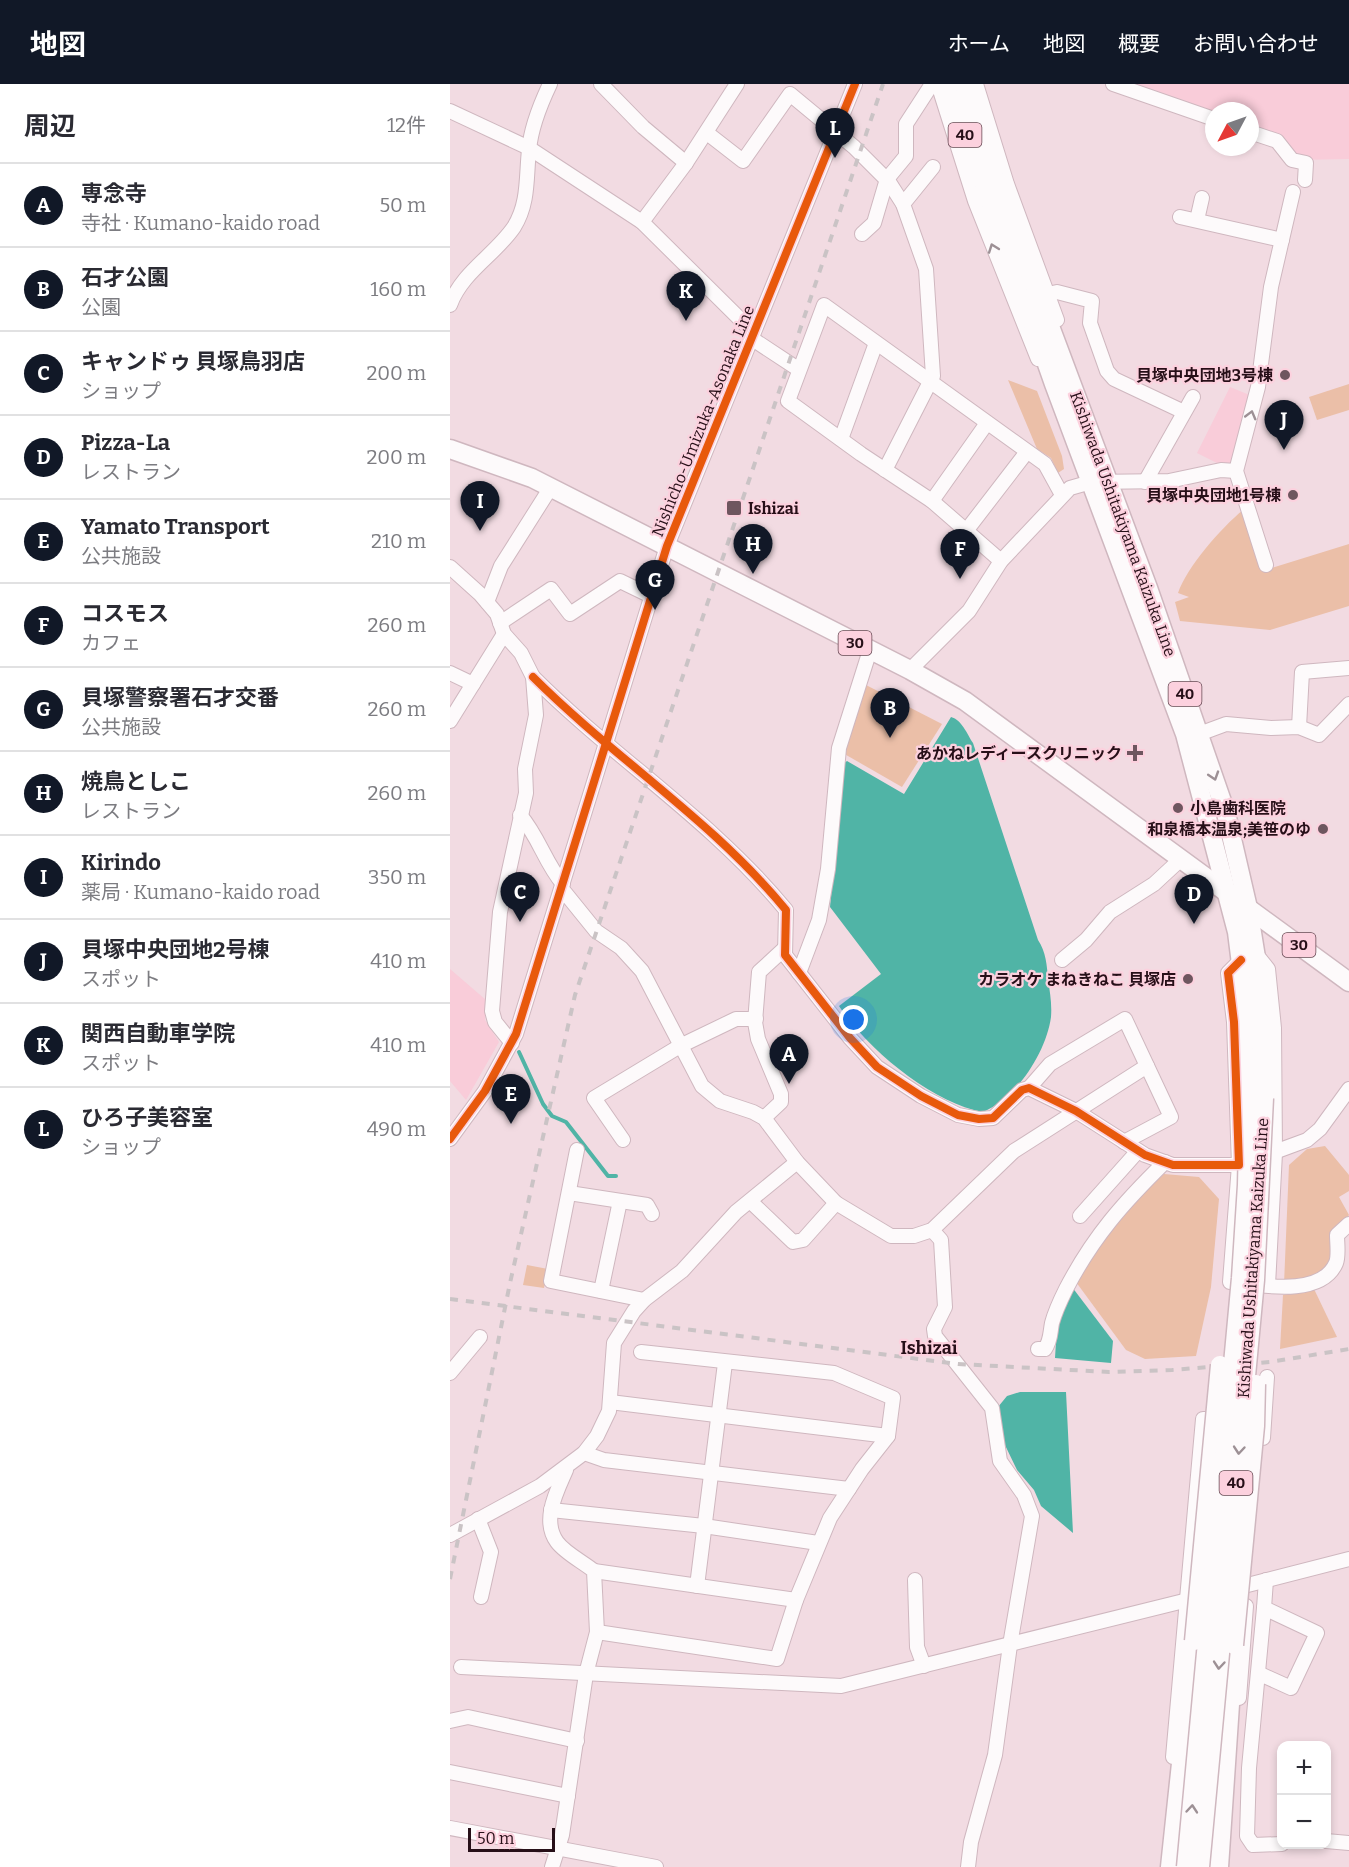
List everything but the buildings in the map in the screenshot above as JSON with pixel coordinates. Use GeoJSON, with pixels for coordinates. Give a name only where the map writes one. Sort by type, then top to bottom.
{"type":"FeatureCollection","features":[{"type":"Feature","properties":{"kind":"main road","name":"Kishiwada Ushitakiyama Kaizuka Line"},"geometry":{"type":"LineString","coordinates":[[949,84],[1110,483],[1199,734],[1226,813],[1248,908],[1248,957]]}},
{"type":"Feature","properties":{"kind":"main road","name":"Kishiwada Ushitakiyama Kaizuka Line"},"geometry":{"type":"LineString","coordinates":[[964,84],[989,184],[1074,437],[1185,734],[1228,894],[1260,988],[1254,1281],[1200,1867]]}},
{"type":"Feature","properties":{"kind":"main road","name":"30"},"geometry":{"type":"LineString","coordinates":[[450,448],[520,472],[551,487],[910,670],[988,716],[1349,982]]}},
{"type":"Feature","properties":{"kind":"main road","name":"Kishiwada Ushitakiyama Kaizuka Line"},"geometry":{"type":"LineString","coordinates":[[1186,1867],[1254,1281]]}},
{"type":"Feature","properties":{"kind":"main road"},"geometry":{"type":"LineString","coordinates":[[1170,1867],[1220,1372],[1230,1305],[1254,1281]]}},
{"type":"Feature","properties":{"kind":"main road"},"geometry":{"type":"LineString","coordinates":[[1220,1867],[1234,1645],[1255,1426],[1254,1281]]}},
{"type":"Feature","properties":{"kind":"street"},"geometry":{"type":"LineString","coordinates":[[452,298],[514,227],[526,198],[529,148],[538,110],[550,84]]}},
{"type":"Feature","properties":{"kind":"street"},"geometry":{"type":"LineString","coordinates":[[601,84],[643,127],[686,164]]}},
{"type":"Feature","properties":{"kind":"street"},"geometry":{"type":"LineString","coordinates":[[642,222],[686,164],[737,84]]}},
{"type":"Feature","properties":{"kind":"street","name":"Nishicho-Umizuka-Asonaka Line"},"geometry":{"type":"LineString","coordinates":[[450,1139],[485,1091],[512,1043],[667,546],[855,84]]}},
{"type":"Feature","properties":{"kind":"street"},"geometry":{"type":"LineString","coordinates":[[862,234],[887,179],[906,156],[906,123],[932,84]]}},
{"type":"Feature","properties":{"kind":"street"},"geometry":{"type":"LineString","coordinates":[[938,84],[975,201],[1022,325],[1074,437]]}},
{"type":"Feature","properties":{"kind":"street"},"geometry":{"type":"LineString","coordinates":[[976,84],[1007,184],[1059,327],[1056,345]]}},
{"type":"Feature","properties":{"kind":"street"},"geometry":{"type":"LineString","coordinates":[[1113,84],[1205,116]]}},
{"type":"Feature","properties":{"kind":"street"},"geometry":{"type":"LineString","coordinates":[[707,133],[743,161],[785,89],[887,179],[903,204],[926,269],[932,383],[885,470]]}},
{"type":"Feature","properties":{"kind":"street"},"geometry":{"type":"LineString","coordinates":[[450,111],[529,148],[642,222],[752,335],[798,369]]}},
{"type":"Feature","properties":{"kind":"street"},"geometry":{"type":"LineString","coordinates":[[1259,135],[1277,141],[1292,160],[1306,163],[1305,180]]}},
{"type":"Feature","properties":{"kind":"street"},"geometry":{"type":"LineString","coordinates":[[903,204],[933,168]]}},
{"type":"Feature","properties":{"kind":"street"},"geometry":{"type":"LineString","coordinates":[[1197,220],[1202,198]]}},
{"type":"Feature","properties":{"kind":"street"},"geometry":{"type":"LineString","coordinates":[[1266,565],[1236,471],[1258,387],[1270,299],[1288,200]]}},
{"type":"Feature","properties":{"kind":"street"},"geometry":{"type":"LineString","coordinates":[[1180,217],[1248,225],[1282,240]]}},
{"type":"Feature","properties":{"kind":"street"},"geometry":{"type":"LineString","coordinates":[[1048,294],[1057,292],[1092,301],[1090,323],[1107,371],[1114,379],[1184,412]]}},
{"type":"Feature","properties":{"kind":"street"},"geometry":{"type":"LineString","coordinates":[[1001,561],[932,501],[788,401],[798,369],[824,305],[1026,453],[1045,464],[1062,495]]}},
{"type":"Feature","properties":{"kind":"street"},"geometry":{"type":"LineString","coordinates":[[840,439],[876,343]]}},
{"type":"Feature","properties":{"kind":"street"},"geometry":{"type":"LineString","coordinates":[[1145,482],[1193,397]]}},
{"type":"Feature","properties":{"kind":"street"},"geometry":{"type":"LineString","coordinates":[[932,501],[987,423]]}},
{"type":"Feature","properties":{"kind":"street"},"geometry":{"type":"LineString","coordinates":[[966,531],[1026,453]]}},
{"type":"Feature","properties":{"kind":"street"},"geometry":{"type":"LineString","coordinates":[[910,670],[969,611],[1001,561],[1070,488],[1091,482],[1169,481],[1221,470],[1236,471]]}},
{"type":"Feature","properties":{"kind":"street"},"geometry":{"type":"LineString","coordinates":[[487,602],[501,566],[551,487]]}},
{"type":"Feature","properties":{"kind":"street"},"geometry":{"type":"LineString","coordinates":[[450,567],[487,602],[502,628],[521,653],[533,676],[566,710],[606,741],[756,874],[786,910],[785,955],[877,1067],[921,1096],[958,1115],[979,1119],[993,1118],[1022,1090],[1029,1088],[1050,1064],[1125,1019],[1172,1117],[1124,1142]]}},
{"type":"Feature","properties":{"kind":"street"},"geometry":{"type":"LineString","coordinates":[[450,721],[502,628],[551,589],[570,614],[620,581],[651,596]]}},
{"type":"Feature","properties":{"kind":"street"},"geometry":{"type":"LineString","coordinates":[[799,973],[819,920],[828,868],[839,748],[870,650]]}},
{"type":"Feature","properties":{"kind":"street"},"geometry":{"type":"LineString","coordinates":[[1299,727],[1302,672],[1349,668]]}},
{"type":"Feature","properties":{"kind":"street"},"geometry":{"type":"LineString","coordinates":[[450,673],[472,684]]}},
{"type":"Feature","properties":{"kind":"street"},"geometry":{"type":"LineString","coordinates":[[512,1043],[495,1023],[492,1011],[503,887],[520,816],[536,715],[533,676]]}},
{"type":"Feature","properties":{"kind":"street"},"geometry":{"type":"LineString","coordinates":[[1199,734],[1226,723],[1271,728],[1299,727],[1319,735],[1349,704]]}},
{"type":"Feature","properties":{"kind":"street"},"geometry":{"type":"LineString","coordinates":[[520,816],[531,828],[549,868],[596,931],[621,948],[642,971],[695,1078],[711,1096],[764,1118],[797,1162],[836,1203],[891,1236],[914,1236],[932,1230],[1014,1151],[1147,1066]]}},
{"type":"Feature","properties":{"kind":"street"},"geometry":{"type":"LineString","coordinates":[[1062,960],[1086,940],[1110,912],[1154,884],[1181,859]]}},
{"type":"Feature","properties":{"kind":"street"},"geometry":{"type":"LineString","coordinates":[[764,1118],[781,1102],[781,1094],[758,1039],[756,1019],[759,972],[784,949]]}},
{"type":"Feature","properties":{"kind":"street"},"geometry":{"type":"LineString","coordinates":[[1254,1281],[1275,1153],[1274,1028],[1268,969],[1248,957],[1228,973],[1234,1022],[1239,1166],[1230,1282],[1254,1281],[1284,1288],[1314,1282],[1329,1273],[1337,1262],[1337,1235],[1349,1224]]}},
{"type":"Feature","properties":{"kind":"street"},"geometry":{"type":"LineString","coordinates":[[623,1140],[594,1098],[680,1046],[736,1019],[756,1019]]}},
{"type":"Feature","properties":{"kind":"street"},"geometry":{"type":"LineString","coordinates":[[1029,1088],[1076,1111],[1138,1151],[1173,1165],[1239,1166],[1307,1140],[1314,1135],[1349,1089]]}},
{"type":"Feature","properties":{"kind":"street"},"geometry":{"type":"LineString","coordinates":[[577,1150],[551,1281],[644,1300]]}},
{"type":"Feature","properties":{"kind":"street"},"geometry":{"type":"LineString","coordinates":[[1080,1216],[1138,1151]]}},
{"type":"Feature","properties":{"kind":"street"},"geometry":{"type":"LineString","coordinates":[[450,1535],[540,1486],[584,1453],[597,1436],[609,1411],[614,1343],[644,1300],[682,1271],[736,1212],[797,1162]]}},
{"type":"Feature","properties":{"kind":"street"},"geometry":{"type":"LineString","coordinates":[[1038,1349],[1046,1349],[1051,1341],[1052,1324],[1065,1291],[1086,1252],[1118,1208],[1165,1162]]}},
{"type":"Feature","properties":{"kind":"street"},"geometry":{"type":"LineString","coordinates":[[569,1193],[647,1205],[652,1214]]}},
{"type":"Feature","properties":{"kind":"street"},"geometry":{"type":"LineString","coordinates":[[602,1291],[620,1201]]}},
{"type":"Feature","properties":{"kind":"street"},"geometry":{"type":"LineString","coordinates":[[750,1202],[793,1242],[803,1240],[836,1203]]}},
{"type":"Feature","properties":{"kind":"street"},"geometry":{"type":"LineString","coordinates":[[932,1230],[941,1240],[945,1307],[934,1329],[935,1336],[992,1408],[1000,1461],[1024,1495],[1032,1515],[995,1755],[970,1842],[968,1867]]}},
{"type":"Feature","properties":{"kind":"street"},"geometry":{"type":"LineString","coordinates":[[450,1373],[480,1337]]}},
{"type":"Feature","properties":{"kind":"street"},"geometry":{"type":"LineString","coordinates":[[597,1632],[777,1659],[818,1543],[849,1489],[888,1437],[893,1398],[834,1374],[725,1364],[641,1352]]}},
{"type":"Feature","properties":{"kind":"street"},"geometry":{"type":"LineString","coordinates":[[697,1586],[725,1364]]}},
{"type":"Feature","properties":{"kind":"street"},"geometry":{"type":"LineString","coordinates":[[1223,1822],[1237,1732],[1267,1377]]}},
{"type":"Feature","properties":{"kind":"street"},"geometry":{"type":"LineString","coordinates":[[610,1402],[888,1437]]}},
{"type":"Feature","properties":{"kind":"street"},"geometry":{"type":"LineString","coordinates":[[1176,1798],[1173,1753],[1203,1419],[1264,1419]]}},
{"type":"Feature","properties":{"kind":"street"},"geometry":{"type":"LineString","coordinates":[[584,1453],[604,1460],[849,1489]]}},
{"type":"Feature","properties":{"kind":"street"},"geometry":{"type":"LineString","coordinates":[[568,1467],[551,1510],[551,1529],[556,1540],[594,1571],[796,1600]]}},
{"type":"Feature","properties":{"kind":"street"},"geometry":{"type":"LineString","coordinates":[[551,1510],[704,1526],[818,1543]]}},
{"type":"Feature","properties":{"kind":"street"},"geometry":{"type":"LineString","coordinates":[[478,1519],[491,1552],[490,1580],[481,1597]]}},
{"type":"Feature","properties":{"kind":"street"},"geometry":{"type":"LineString","coordinates":[[461,1667],[841,1686],[1010,1646],[1349,1559]]}},
{"type":"Feature","properties":{"kind":"street"},"geometry":{"type":"LineString","coordinates":[[552,1867],[562,1835],[586,1674],[597,1632],[594,1571]]}},
{"type":"Feature","properties":{"kind":"street"},"geometry":{"type":"LineString","coordinates":[[915,1580],[917,1647],[924,1666]]}},
{"type":"Feature","properties":{"kind":"street"},"geometry":{"type":"LineString","coordinates":[[1266,1580],[1260,1674],[1249,1768],[1246,1836],[1253,1845],[1277,1844]]}},
{"type":"Feature","properties":{"kind":"street"},"geometry":{"type":"LineString","coordinates":[[1260,1674],[1291,1688],[1317,1633],[1264,1608]]}},
{"type":"Feature","properties":{"kind":"street"},"geometry":{"type":"LineString","coordinates":[[450,1721],[468,1718],[577,1741]]}},
{"type":"Feature","properties":{"kind":"street"},"geometry":{"type":"LineString","coordinates":[[450,1772],[568,1796]]}},
{"type":"Feature","properties":{"kind":"street"},"geometry":{"type":"LineString","coordinates":[[450,1828],[656,1867]]}},
{"type":"Feature","properties":{"kind":"street"},"geometry":{"type":"LineString","coordinates":[[1331,1841],[1349,1843]]}},
{"type":"Feature","properties":{"kind":"shaded area"},"geometry":{"type":"Polygon","coordinates":[[[1119,84],[1349,84],[1349,159],[1296,160],[1259,135],[1259,102],[1205,102],[1205,114],[1119,84]]]}},
{"type":"Feature","properties":{"kind":"shaded area"},"geometry":{"type":"Polygon","coordinates":[[[1008,380],[1037,391],[1062,456],[1064,469],[1058,473],[1051,458],[1037,449],[1008,380]]]}},
{"type":"Feature","properties":{"kind":"shaded area"},"geometry":{"type":"Polygon","coordinates":[[[1349,384],[1349,410],[1317,420],[1309,397],[1349,384]]]}},
{"type":"Feature","properties":{"kind":"shaded area"},"geometry":{"type":"Polygon","coordinates":[[[1230,387],[1252,396],[1230,467],[1227,468],[1197,453],[1230,387]]]}},
{"type":"Feature","properties":{"kind":"shaded area"},"geometry":{"type":"Polygon","coordinates":[[[1243,510],[1262,571],[1349,544],[1349,606],[1270,630],[1180,621],[1175,602],[1189,597],[1178,593],[1182,583],[1206,548],[1243,510]]]}},
{"type":"Feature","properties":{"kind":"shaded area"},"geometry":{"type":"Polygon","coordinates":[[[866,685],[942,724],[902,787],[841,752],[866,685]]]}},
{"type":"Feature","properties":{"kind":"shaded area"},"geometry":{"type":"Polygon","coordinates":[[[951,717],[961,724],[973,743],[1047,964],[1051,1003],[1048,1031],[1028,1073],[1007,1097],[983,1112],[963,1107],[922,1086],[883,1056],[851,1023],[839,1006],[881,974],[830,907],[843,764],[847,761],[904,794],[951,717]]]}},
{"type":"Feature","properties":{"kind":"shaded area"},"geometry":{"type":"Polygon","coordinates":[[[450,969],[486,1000],[485,1020],[499,1042],[466,1100],[450,1081],[450,969]]]}},
{"type":"Feature","properties":{"kind":"shaded area"},"geometry":{"type":"Polygon","coordinates":[[[1325,1146],[1349,1175],[1349,1191],[1339,1197],[1349,1215],[1330,1239],[1329,1262],[1326,1268],[1314,1276],[1284,1284],[1289,1165],[1307,1149],[1325,1146]]]}},
{"type":"Feature","properties":{"kind":"shaded area"},"geometry":{"type":"Polygon","coordinates":[[[1164,1174],[1199,1177],[1219,1199],[1211,1287],[1196,1356],[1145,1359],[1126,1350],[1076,1282],[1122,1212],[1164,1174]]]}},
{"type":"Feature","properties":{"kind":"shaded area"},"geometry":{"type":"Polygon","coordinates":[[[527,1265],[548,1269],[544,1288],[523,1285],[527,1265]]]}},
{"type":"Feature","properties":{"kind":"shaded area"},"geometry":{"type":"Polygon","coordinates":[[[1072,1287],[1113,1341],[1111,1363],[1055,1358],[1057,1327],[1072,1287]]]}},
{"type":"Feature","properties":{"kind":"shaded area"},"geometry":{"type":"Polygon","coordinates":[[[1314,1289],[1337,1337],[1280,1349],[1283,1295],[1314,1289]]]}},
{"type":"Feature","properties":{"kind":"shaded area"},"geometry":{"type":"Polygon","coordinates":[[[1020,1392],[1066,1392],[1073,1533],[1041,1506],[1034,1490],[1017,1470],[1004,1443],[998,1407],[1007,1396],[1020,1392]]]}},
{"type":"Feature","properties":{"kind":"waterway"},"geometry":{"type":"LineString","coordinates":[[519,1052],[543,1104],[552,1116],[566,1122],[608,1176],[616,1176]]}},
{"type":"Feature","properties":{"kind":"railway"},"geometry":{"type":"LineString","coordinates":[[450,1579],[510,1283],[575,995],[883,84]]}},
{"type":"Feature","properties":{"kind":"railway"},"geometry":{"type":"LineString","coordinates":[[450,1299],[958,1364],[1109,1372],[1172,1370],[1270,1362],[1349,1349]]}},
{"type":"Feature","properties":{"kind":"cycle path"},"geometry":{"type":"LineString","coordinates":[[450,1139],[485,1091],[516,1034],[667,546],[855,84]]}},
{"type":"Feature","properties":{"kind":"cycle path"},"geometry":{"type":"LineString","coordinates":[[533,677],[596,735],[695,818],[757,877],[786,910],[785,955],[850,1038],[877,1067],[921,1096],[958,1115],[979,1119],[993,1118],[1022,1090],[1029,1088],[1076,1111],[1145,1155],[1173,1165],[1239,1165],[1234,1022],[1228,973],[1241,960]]}},
{"type":"Feature","properties":{"kind":"place","name":"ひろ子美容室"},"geometry":{"type":"Point","coordinates":[835,158]}},
{"type":"Feature","properties":{"kind":"place","name":"関西自動車学院"},"geometry":{"type":"Point","coordinates":[686,321]}},
{"type":"Feature","properties":{"kind":"place","name":"貝塚中央団地3号棟"},"geometry":{"type":"Point","coordinates":[1285,375]}},
{"type":"Feature","properties":{"kind":"place","name":"貝塚中央団地2号棟"},"geometry":{"type":"Point","coordinates":[1284,450]}},
{"type":"Feature","properties":{"kind":"place","name":"貝塚中央団地1号棟"},"geometry":{"type":"Point","coordinates":[1293,495]}},
{"type":"Feature","properties":{"kind":"place","name":"Ishizai"},"geometry":{"type":"Point","coordinates":[734,508]}},
{"type":"Feature","properties":{"kind":"place","name":"Kirindo"},"geometry":{"type":"Point","coordinates":[480,531]}},
{"type":"Feature","properties":{"kind":"place","name":"焼鳥としこ"},"geometry":{"type":"Point","coordinates":[753,574]}},
{"type":"Feature","properties":{"kind":"place","name":"コスモス"},"geometry":{"type":"Point","coordinates":[960,579]}},
{"type":"Feature","properties":{"kind":"place","name":"貝塚警察署石才交番"},"geometry":{"type":"Point","coordinates":[655,610]}},
{"type":"Feature","properties":{"kind":"place","name":"石才公園"},"geometry":{"type":"Point","coordinates":[890,738]}},
{"type":"Feature","properties":{"kind":"place","name":"あかねレディースクリニック"},"geometry":{"type":"Point","coordinates":[1135,753]}},
{"type":"Feature","properties":{"kind":"place","name":"小島歯科医院"},"geometry":{"type":"Point","coordinates":[1178,808]}},
{"type":"Feature","properties":{"kind":"place","name":"和泉橋本温泉;美笹のゆ"},"geometry":{"type":"Point","coordinates":[1323,829]}},
{"type":"Feature","properties":{"kind":"place","name":"キャンドゥ 貝塚鳥羽店"},"geometry":{"type":"Point","coordinates":[520,922]}},
{"type":"Feature","properties":{"kind":"place","name":"Pizza-La"},"geometry":{"type":"Point","coordinates":[1194,924]}},
{"type":"Feature","properties":{"kind":"place","name":"カラオケ まねきねこ 貝塚店"},"geometry":{"type":"Point","coordinates":[1188,979]}},
{"type":"Feature","properties":{"kind":"place","name":"専念寺"},"geometry":{"type":"Point","coordinates":[789,1084]}},
{"type":"Feature","properties":{"kind":"place","name":"Yamato Transport"},"geometry":{"type":"Point","coordinates":[511,1124]}},
{"type":"Feature","properties":{"kind":"district","name":"Ishizai"},"geometry":{"type":"Point","coordinates":[929,1348]}}]}
